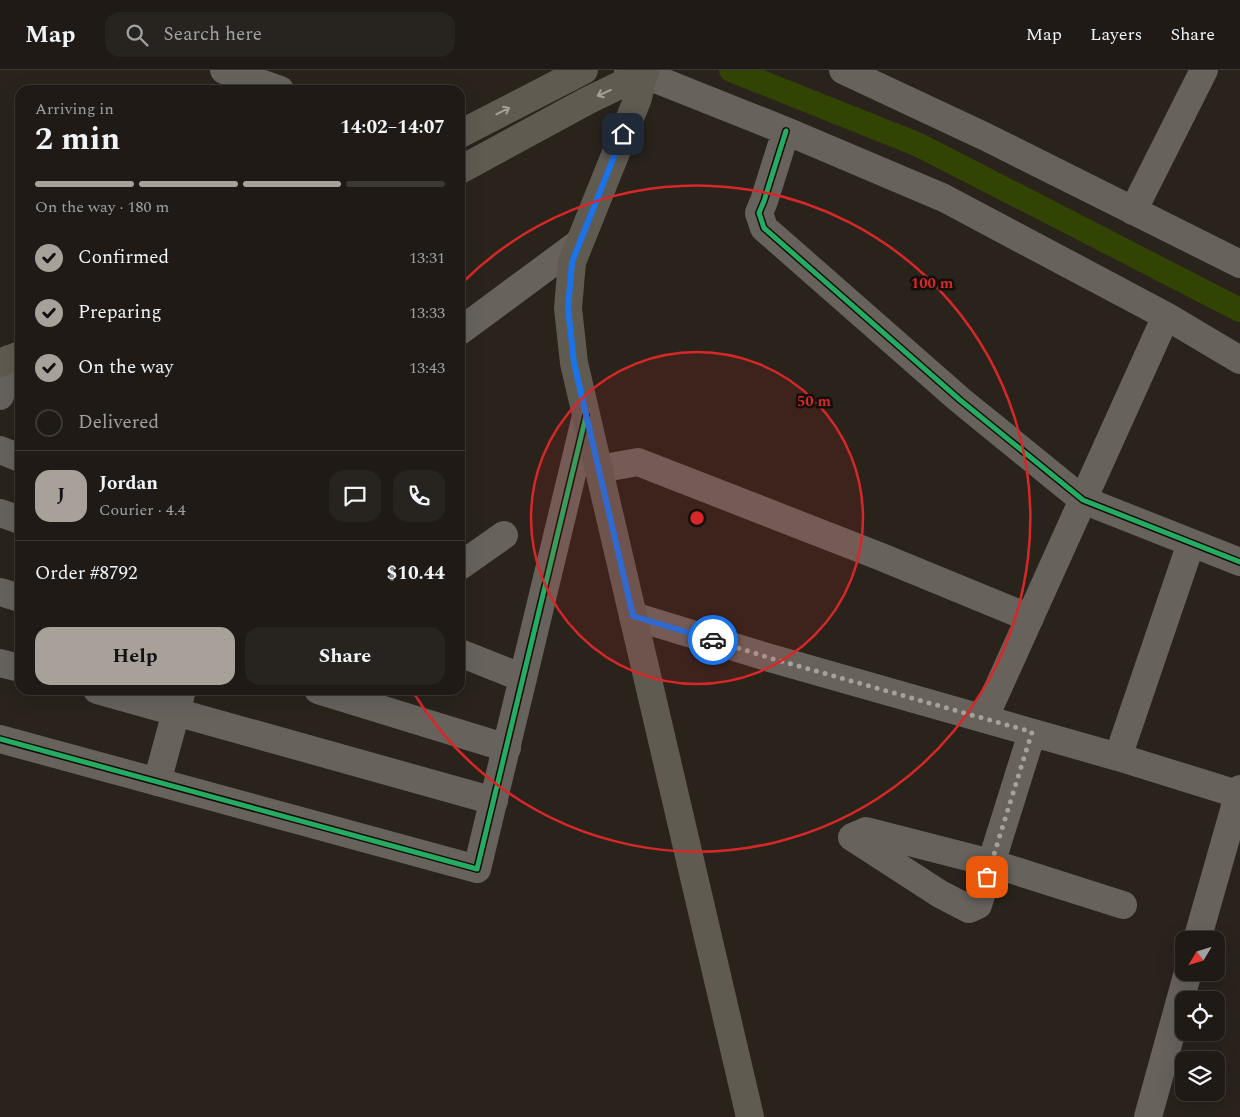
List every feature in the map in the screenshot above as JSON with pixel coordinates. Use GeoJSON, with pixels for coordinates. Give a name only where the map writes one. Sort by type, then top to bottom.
{"type":"FeatureCollection","features":[{"type":"Feature","properties":{"kind":"main road"},"geometry":{"type":"LineString","coordinates":[[465,131],[584,70]]}},
{"type":"Feature","properties":{"kind":"main road"},"geometry":{"type":"LineString","coordinates":[[465,167],[639,71]]}},
{"type":"Feature","properties":{"kind":"main road"},"geometry":{"type":"LineString","coordinates":[[639,71],[638,98],[572,262],[568,308],[574,363],[750,1117]]}},
{"type":"Feature","properties":{"kind":"street"},"geometry":{"type":"LineString","coordinates":[[224,70],[266,85]]}},
{"type":"Feature","properties":{"kind":"street"},"geometry":{"type":"LineString","coordinates":[[843,70],[986,138],[1240,264]]}},
{"type":"Feature","properties":{"kind":"street"},"geometry":{"type":"LineString","coordinates":[[1133,211],[1204,70]]}},
{"type":"Feature","properties":{"kind":"street"},"geometry":{"type":"LineString","coordinates":[[639,71],[944,198],[1166,316],[1240,360]]}},
{"type":"Feature","properties":{"kind":"street"},"geometry":{"type":"LineString","coordinates":[[786,131],[759,213],[764,228],[960,400],[1083,500],[1240,562]]}},
{"type":"Feature","properties":{"kind":"street"},"geometry":{"type":"LineString","coordinates":[[465,327],[579,243]]}},
{"type":"Feature","properties":{"kind":"street"},"geometry":{"type":"LineString","coordinates":[[984,719],[1166,316]]}},
{"type":"Feature","properties":{"kind":"street"},"geometry":{"type":"LineString","coordinates":[[0,396],[10,359]]}},
{"type":"Feature","properties":{"kind":"street"},"geometry":{"type":"LineString","coordinates":[[0,739],[478,869],[586,416]]}},
{"type":"Feature","properties":{"kind":"street"},"geometry":{"type":"LineString","coordinates":[[0,450],[15,456]]}},
{"type":"Feature","properties":{"kind":"street"},"geometry":{"type":"LineString","coordinates":[[599,469],[638,462],[1030,618]]}},
{"type":"Feature","properties":{"kind":"street"},"geometry":{"type":"LineString","coordinates":[[0,513],[15,518]]}},
{"type":"Feature","properties":{"kind":"street"},"geometry":{"type":"LineString","coordinates":[[465,562],[504,535]]}},
{"type":"Feature","properties":{"kind":"street"},"geometry":{"type":"LineString","coordinates":[[1118,757],[1192,543]]}},
{"type":"Feature","properties":{"kind":"street"},"geometry":{"type":"LineString","coordinates":[[0,592],[15,596]]}},
{"type":"Feature","properties":{"kind":"street"},"geometry":{"type":"LineString","coordinates":[[633,616],[770,658],[1239,793],[1200,931]]}},
{"type":"Feature","properties":{"kind":"street"},"geometry":{"type":"LineString","coordinates":[[465,655],[523,678]]}},
{"type":"Feature","properties":{"kind":"street"},"geometry":{"type":"LineString","coordinates":[[0,663],[15,667]]}},
{"type":"Feature","properties":{"kind":"street"},"geometry":{"type":"LineString","coordinates":[[134,695],[179,701],[494,801]]}},
{"type":"Feature","properties":{"kind":"street"},"geometry":{"type":"LineString","coordinates":[[334,695],[506,748]]}},
{"type":"Feature","properties":{"kind":"street"},"geometry":{"type":"LineString","coordinates":[[157,782],[179,701]]}},
{"type":"Feature","properties":{"kind":"street"},"geometry":{"type":"LineString","coordinates":[[1032,732],[991,863],[1123,905]]}},
{"type":"Feature","properties":{"kind":"street"},"geometry":{"type":"LineString","coordinates":[[1148,1117],[1186,981]]}},
{"type":"Feature","properties":{"kind":"waterway"},"geometry":{"type":"LineString","coordinates":[[731,70],[919,145],[1240,310]]}},
{"type":"Feature","properties":{"kind":"cycle path"},"geometry":{"type":"LineString","coordinates":[[786,131],[759,213],[764,228],[960,400],[1083,500],[1240,562]]}},
{"type":"Feature","properties":{"kind":"cycle path"},"geometry":{"type":"LineString","coordinates":[[0,739],[477,869],[586,416]]}},
{"type":"Feature","properties":{"kind":"way so far"},"geometry":{"type":"LineString","coordinates":[[713,640],[1032,732],[987,877]]}},
{"type":"Feature","properties":{"kind":"route"},"geometry":{"type":"LineString","coordinates":[[623,134],[572,262],[568,308],[574,363],[633,616],[713,640]]}}]}
